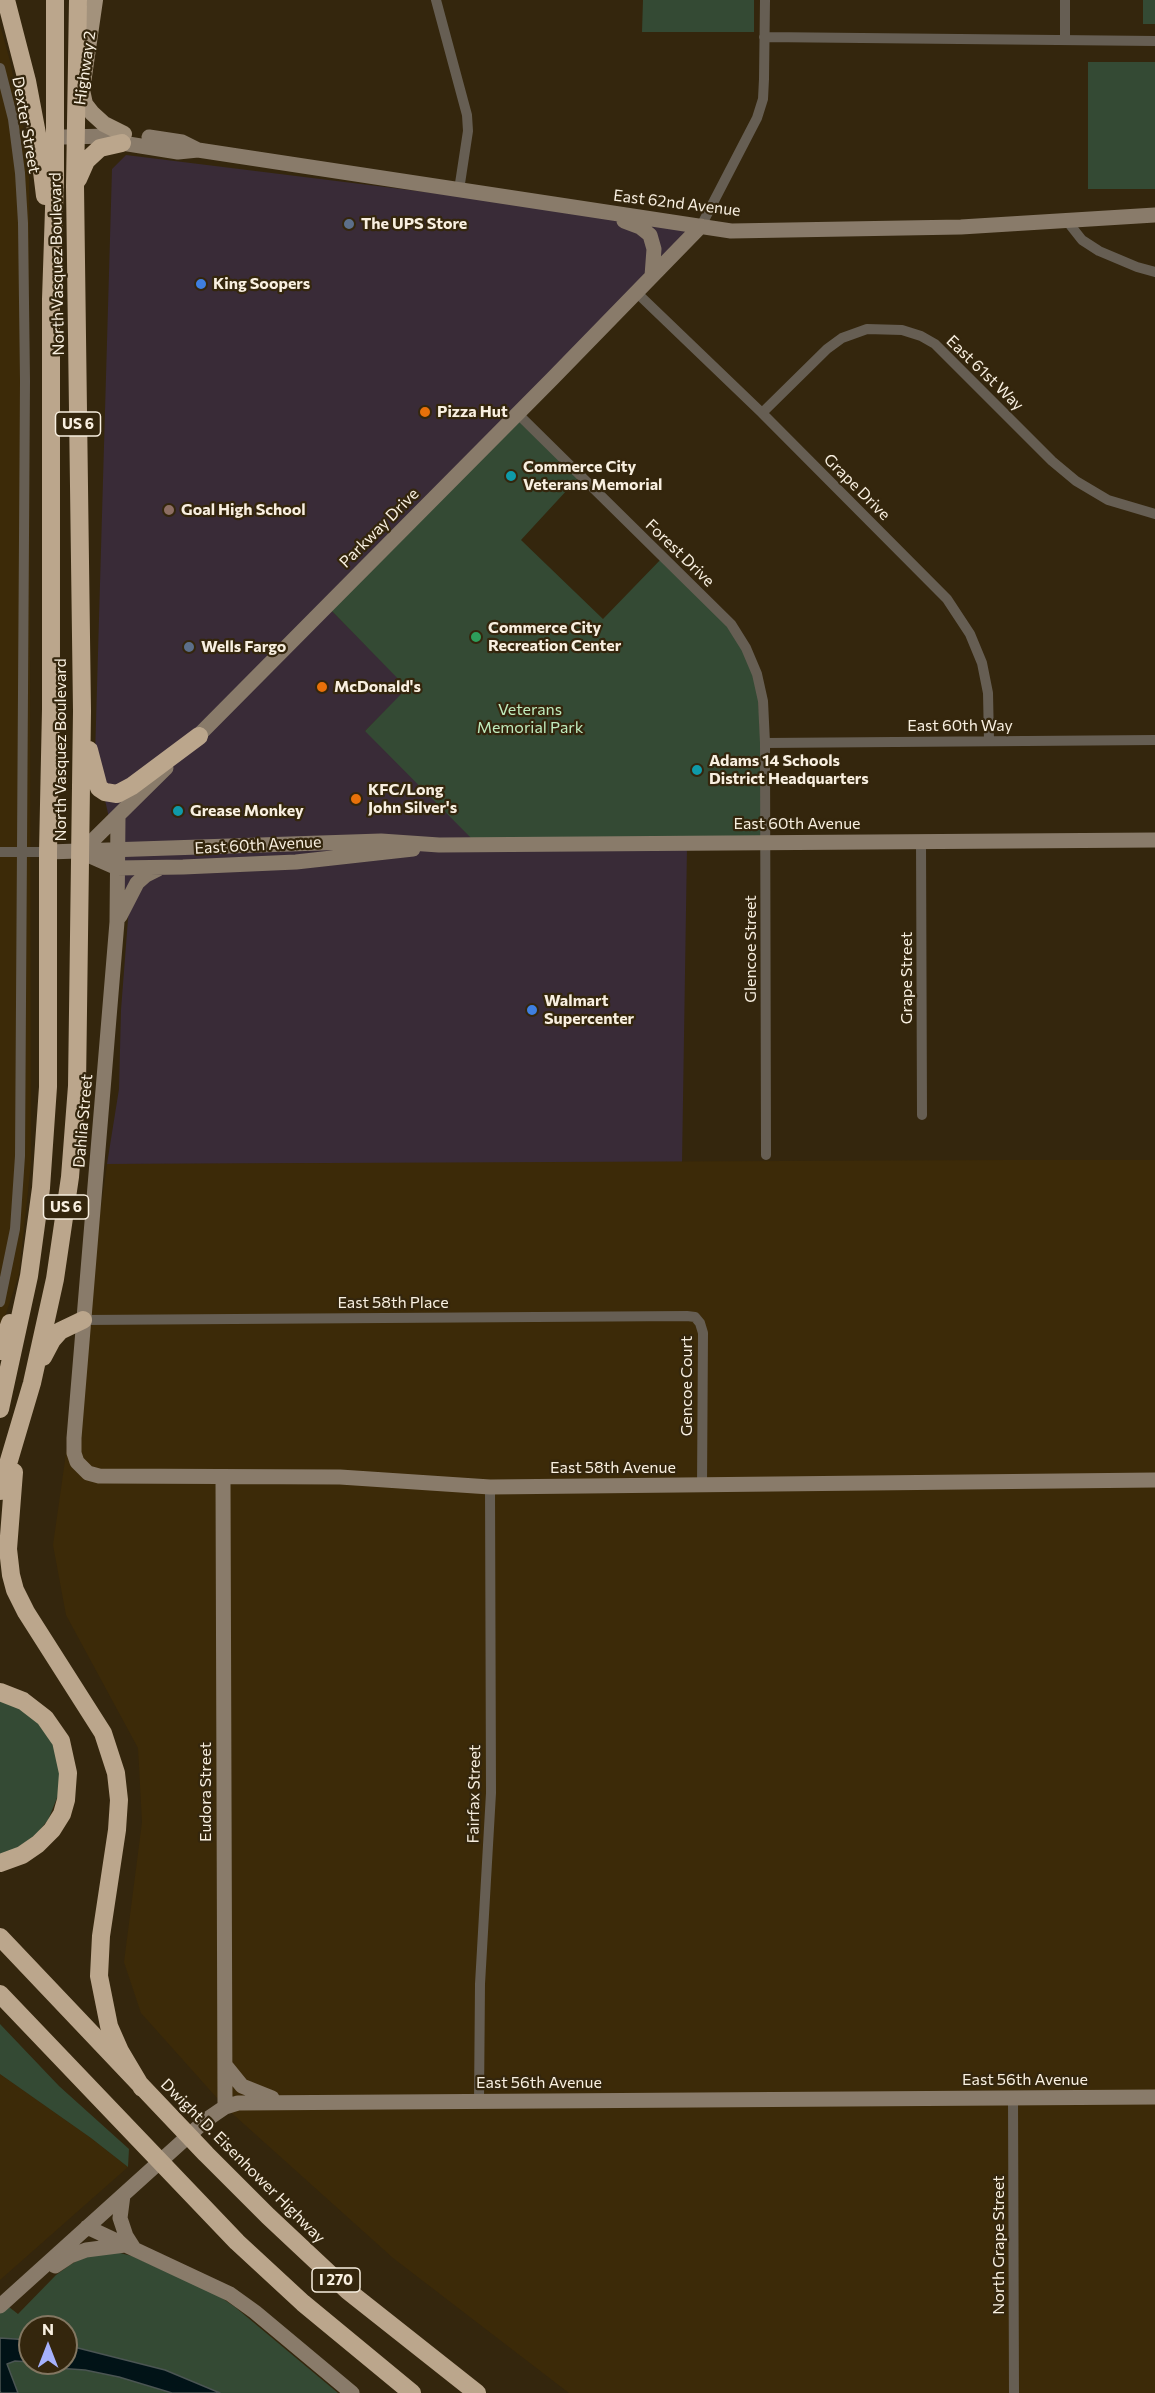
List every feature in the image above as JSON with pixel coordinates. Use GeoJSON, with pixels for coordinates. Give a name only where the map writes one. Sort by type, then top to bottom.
{"type":"FeatureCollection","features":[{"type":"Feature","properties":{"kind":"highway"},"geometry":{"type":"LineString","coordinates":[[6,0],[27,81],[38,139],[46,206],[51,299]]}},
{"type":"Feature","properties":{"kind":"highway","name":"North Vasquez Boulevard"},"geometry":{"type":"LineString","coordinates":[[0,1409],[21,1318],[33,1244],[44,1155],[48,1087],[51,299],[55,179],[55,0]]}},
{"type":"Feature","properties":{"kind":"highway","name":"North Vasquez Boulevard"},"geometry":{"type":"LineString","coordinates":[[0,1491],[32,1383],[57,1269],[74,1137],[77,1086],[82,711],[75,186],[70,137],[78,0]]}},
{"type":"Feature","properties":{"kind":"highway"},"geometry":{"type":"LineString","coordinates":[[75,186],[86,161],[100,148],[119,138]]}},
{"type":"Feature","properties":{"kind":"highway"},"geometry":{"type":"LineString","coordinates":[[82,711],[96,783],[101,790],[111,794],[122,793],[199,736]]}},
{"type":"Feature","properties":{"kind":"highway"},"geometry":{"type":"LineString","coordinates":[[0,1351],[33,1244]]}},
{"type":"Feature","properties":{"kind":"highway"},"geometry":{"type":"LineString","coordinates":[[32,1383],[44,1354],[56,1335],[83,1320]]}},
{"type":"Feature","properties":{"kind":"highway"},"geometry":{"type":"LineString","coordinates":[[17,1438],[8,1529],[11,1575],[26,1612],[102,1734],[116,1773],[117,1830],[101,1936],[99,1976],[109,2026],[120,2051],[142,2088]]}},
{"type":"Feature","properties":{"kind":"highway"},"geometry":{"type":"LineString","coordinates":[[0,1692],[23,1701],[45,1718],[61,1741],[68,1773],[66,1800],[62,1814],[52,1830],[22,1855],[0,1863]]}},
{"type":"Feature","properties":{"kind":"highway","name":"Dwight D. Eisenhower Highway"},"geometry":{"type":"LineString","coordinates":[[0,1937],[206,2154],[348,2291],[477,2393]]}},
{"type":"Feature","properties":{"kind":"highway","name":"I 270"},"geometry":{"type":"LineString","coordinates":[[0,1994],[177,2182],[303,2303],[412,2393]]}},
{"type":"Feature","properties":{"kind":"main road","name":"Highway 2"},"geometry":{"type":"LineString","coordinates":[[70,137],[82,90],[96,0]]}},
{"type":"Feature","properties":{"kind":"main road"},"geometry":{"type":"LineString","coordinates":[[82,90],[85,104],[119,138]]}},
{"type":"Feature","properties":{"kind":"street"},"geometry":{"type":"LineString","coordinates":[[435,0],[467,115],[468,131],[459,190]]}},
{"type":"Feature","properties":{"kind":"street"},"geometry":{"type":"LineString","coordinates":[[701,226],[758,118],[763,99],[765,0]]}},
{"type":"Feature","properties":{"kind":"street"},"geometry":{"type":"LineString","coordinates":[[1065,0],[1065,40]]}},
{"type":"Feature","properties":{"kind":"street"},"geometry":{"type":"LineString","coordinates":[[764,37],[1155,41]]}},
{"type":"Feature","properties":{"kind":"street","name":"Dexter Street"},"geometry":{"type":"LineString","coordinates":[[0,68],[13,118],[20,173],[23,222],[25,381],[20,852],[20,1156],[15,1229],[0,1302]]}},
{"type":"Feature","properties":{"kind":"street","name":"East 62nd Avenue"},"geometry":{"type":"LineString","coordinates":[[70,137],[119,138],[178,153],[198,150],[742,231],[961,227],[1155,215]]}},
{"type":"Feature","properties":{"kind":"street"},"geometry":{"type":"LineString","coordinates":[[590,210],[640,227],[650,235],[654,249],[652,276]]}},
{"type":"Feature","properties":{"kind":"street"},"geometry":{"type":"LineString","coordinates":[[1067,221],[1082,240],[1099,251],[1155,272]]}},
{"type":"Feature","properties":{"kind":"street","name":"Parkway Drive"},"geometry":{"type":"LineString","coordinates":[[81,852],[518,414],[701,226]]}},
{"type":"Feature","properties":{"kind":"street","name":"Grape Drive"},"geometry":{"type":"LineString","coordinates":[[636,292],[762,413],[940,591],[960,616],[978,652],[987,683],[989,741]]}},
{"type":"Feature","properties":{"kind":"street","name":"East 61st Way"},"geometry":{"type":"LineString","coordinates":[[762,413],[827,349],[842,338],[867,329],[902,330],[921,336],[935,344],[1052,461],[1076,481],[1115,502],[1155,514]]}},
{"type":"Feature","properties":{"kind":"street","name":"Forest Drive"},"geometry":{"type":"LineString","coordinates":[[518,414],[731,624],[746,648],[760,683],[765,743]]}},
{"type":"Feature","properties":{"kind":"street","name":"East 60th Way"},"geometry":{"type":"LineString","coordinates":[[765,743],[1155,740]]}},
{"type":"Feature","properties":{"kind":"street","name":"Glencoe Street"},"geometry":{"type":"LineString","coordinates":[[765,743],[766,1155]]}},
{"type":"Feature","properties":{"kind":"street","name":"Dahlia Street"},"geometry":{"type":"LineString","coordinates":[[77,1462],[74,1453],[74,1438],[117,922],[118,817]]}},
{"type":"Feature","properties":{"kind":"street","name":"East 60th Avenue"},"geometry":{"type":"LineString","coordinates":[[0,852],[81,852],[381,841],[439,845],[1155,840]]}},
{"type":"Feature","properties":{"kind":"street","name":"Grape Street"},"geometry":{"type":"LineString","coordinates":[[921,841],[922,1115]]}},
{"type":"Feature","properties":{"kind":"street","name":"East 60th Avenue"},"geometry":{"type":"LineString","coordinates":[[81,852],[117,868],[296,862],[382,854],[439,845]]}},
{"type":"Feature","properties":{"kind":"street"},"geometry":{"type":"LineString","coordinates":[[117,922],[137,883],[164,867]]}},
{"type":"Feature","properties":{"kind":"street","name":"East 58th Place"},"geometry":{"type":"LineString","coordinates":[[83,1320],[687,1316],[694,1317],[700,1323]]}},
{"type":"Feature","properties":{"kind":"street","name":"Gencoe Court"},"geometry":{"type":"LineString","coordinates":[[700,1323],[703,1333],[702,1486]]}},
{"type":"Feature","properties":{"kind":"street","name":"East 58th Avenue"},"geometry":{"type":"LineString","coordinates":[[77,1462],[82,1469],[99,1476],[340,1477],[490,1487],[1155,1480]]}},
{"type":"Feature","properties":{"kind":"street","name":"Eudora Street"},"geometry":{"type":"LineString","coordinates":[[223,1477],[225,2106]]}},
{"type":"Feature","properties":{"kind":"street","name":"Fairfax Street"},"geometry":{"type":"LineString","coordinates":[[479,2102],[480,1984],[490,1793],[490,1487]]}},
{"type":"Feature","properties":{"kind":"street"},"geometry":{"type":"LineString","coordinates":[[225,2065],[246,2089],[291,2103]]}},
{"type":"Feature","properties":{"kind":"street","name":"East 56th Avenue"},"geometry":{"type":"LineString","coordinates":[[225,2106],[247,2102],[1155,2097]]}},
{"type":"Feature","properties":{"kind":"street","name":"North Grape Street"},"geometry":{"type":"LineString","coordinates":[[1013,2098],[1014,2393]]}},
{"type":"Feature","properties":{"kind":"street"},"geometry":{"type":"LineString","coordinates":[[5,2301],[206,2120],[225,2106]]}},
{"type":"Feature","properties":{"kind":"street"},"geometry":{"type":"LineString","coordinates":[[123,2195],[120,2218],[130,2246]]}},
{"type":"Feature","properties":{"kind":"street"},"geometry":{"type":"LineString","coordinates":[[87,2227],[212,2284],[238,2299],[352,2393]]}},
{"type":"Feature","properties":{"kind":"street"},"geometry":{"type":"LineString","coordinates":[[5,2301],[70,2256],[94,2248],[130,2246]]}},
{"type":"Feature","properties":{"kind":"shaded area"},"geometry":{"type":"Polygon","coordinates":[[[0,25],[10,61],[29,155],[31,1163],[19,1274],[0,1332],[0,25]]]}},
{"type":"Feature","properties":{"kind":"shaded area"},"geometry":{"type":"Polygon","coordinates":[[[126,155],[701,226],[327,606],[408,688],[365,731],[687,847],[682,1163],[107,1164],[119,1089],[121,1010],[129,906],[95,756],[112,169],[126,155]]]}},
{"type":"Feature","properties":{"kind":"shaded area"},"geometry":{"type":"Polygon","coordinates":[[[1155,1160],[1155,2393],[569,2393],[393,2258],[225,2107],[141,2013],[124,1962],[142,1822],[138,1748],[66,1615],[53,1545],[107,1164],[1155,1160]]]}},
{"type":"Feature","properties":{"kind":"shaded area"},"geometry":{"type":"Polygon","coordinates":[[[0,2074],[128,2167],[0,2280],[0,2074]]]}},
{"type":"Feature","properties":{"kind":"shaded area"},"geometry":{"type":"Polygon","coordinates":[[[0,2338],[18,2339],[18,2361],[7,2364],[18,2393],[1,2393],[0,2338]]]}},
{"type":"Feature","properties":{"kind":"shaded area"},"geometry":{"type":"Polygon","coordinates":[[[78,2348],[165,2370],[220,2393],[172,2393],[119,2377],[78,2370],[78,2348]]]}},
{"type":"Feature","properties":{"kind":"green space"},"geometry":{"type":"Polygon","coordinates":[[[643,0],[754,0],[754,32],[642,32],[643,0]]]}},
{"type":"Feature","properties":{"kind":"green space"},"geometry":{"type":"Polygon","coordinates":[[[1143,0],[1155,0],[1155,24],[1143,24],[1143,0]]]}},
{"type":"Feature","properties":{"kind":"green space"},"geometry":{"type":"Polygon","coordinates":[[[1088,62],[1155,62],[1155,189],[1088,189],[1088,62]]]}},
{"type":"Feature","properties":{"kind":"green space","name":"Veterans Memorial Park"},"geometry":{"type":"Polygon","coordinates":[[[518,414],[580,476],[521,540],[603,619],[664,556],[731,624],[757,674],[766,843],[478,845],[365,731],[407,688],[327,606],[518,414]]]}},
{"type":"Feature","properties":{"kind":"green space"},"geometry":{"type":"Polygon","coordinates":[[[0,1697],[29,1711],[51,1737],[60,1765],[59,1793],[48,1820],[35,1836],[0,1856],[0,1697]]]}},
{"type":"Feature","properties":{"kind":"green space"},"geometry":{"type":"Polygon","coordinates":[[[0,2024],[59,2086],[129,2149],[128,2167],[0,2074],[0,2024]]]}},
{"type":"Feature","properties":{"kind":"green space"},"geometry":{"type":"Polygon","coordinates":[[[116,2252],[132,2256],[216,2294],[235,2307],[338,2393],[220,2393],[165,2370],[78,2348],[78,2315],[18,2315],[18,2339],[0,2338],[0,2300],[18,2314],[56,2275],[85,2256],[116,2252]]]}},
{"type":"Feature","properties":{"kind":"green space"},"geometry":{"type":"Polygon","coordinates":[[[18,2361],[18,2375],[78,2375],[78,2370],[85,2370],[119,2377],[172,2393],[18,2393],[7,2364],[18,2361]]]}},
{"type":"Feature","properties":{"kind":"place","name":"The UPS Store"},"geometry":{"type":"Point","coordinates":[349,224]}},
{"type":"Feature","properties":{"kind":"place","name":"King Soopers"},"geometry":{"type":"Point","coordinates":[201,284]}},
{"type":"Feature","properties":{"kind":"place","name":"Pizza Hut"},"geometry":{"type":"Point","coordinates":[425,412]}},
{"type":"Feature","properties":{"kind":"place","name":"Commerce City Veterans Memorial"},"geometry":{"type":"Point","coordinates":[511,476]}},
{"type":"Feature","properties":{"kind":"place","name":"Goal High School"},"geometry":{"type":"Point","coordinates":[169,510]}},
{"type":"Feature","properties":{"kind":"place","name":"Commerce City Recreation Center"},"geometry":{"type":"Point","coordinates":[476,637]}},
{"type":"Feature","properties":{"kind":"place","name":"Wells Fargo"},"geometry":{"type":"Point","coordinates":[189,647]}},
{"type":"Feature","properties":{"kind":"place","name":"McDonald's"},"geometry":{"type":"Point","coordinates":[322,687]}},
{"type":"Feature","properties":{"kind":"place","name":"Adams 14 Schools District Headquarters"},"geometry":{"type":"Point","coordinates":[697,770]}},
{"type":"Feature","properties":{"kind":"place","name":"KFC/Long John Silver's"},"geometry":{"type":"Point","coordinates":[356,799]}},
{"type":"Feature","properties":{"kind":"place","name":"Grease Monkey"},"geometry":{"type":"Point","coordinates":[178,811]}},
{"type":"Feature","properties":{"kind":"place","name":"Walmart Supercenter"},"geometry":{"type":"Point","coordinates":[532,1010]}}]}
